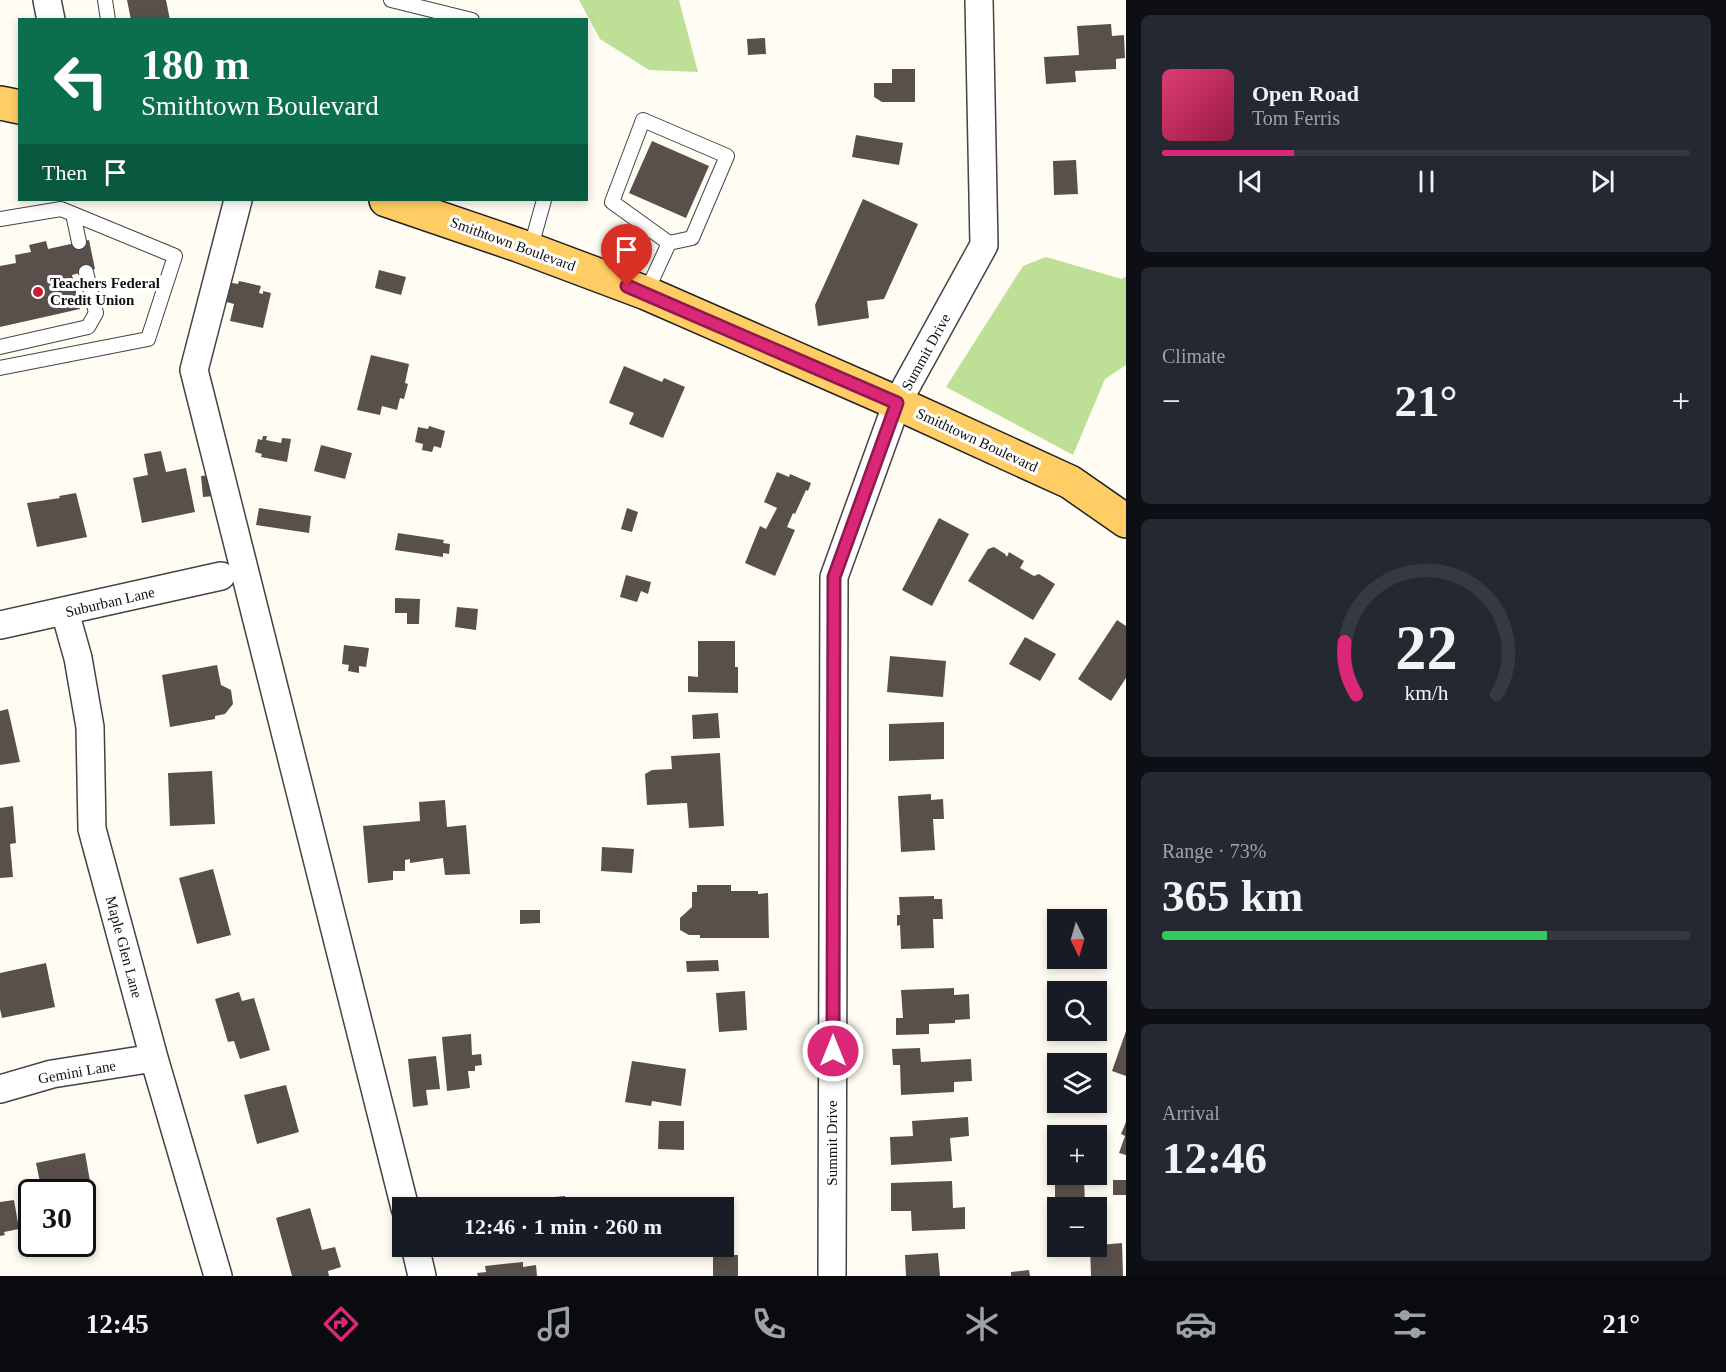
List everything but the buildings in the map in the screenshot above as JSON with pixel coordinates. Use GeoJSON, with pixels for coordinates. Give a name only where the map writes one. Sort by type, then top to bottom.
{"type":"FeatureCollection","features":[{"type":"Feature","properties":{"kind":"main road"},"geometry":{"type":"LineString","coordinates":[[0,103],[18,106]]}},
{"type":"Feature","properties":{"kind":"main road","name":"Smithtown Boulevard"},"geometry":{"type":"LineString","coordinates":[[389,201],[646,293],[1070,482],[1126,521]]}},
{"type":"Feature","properties":{"kind":"street"},"geometry":{"type":"LineString","coordinates":[[47,0],[51,18]]}},
{"type":"Feature","properties":{"kind":"street","name":"Summit Drive"},"geometry":{"type":"LineString","coordinates":[[832,1276],[834,577],[897,403],[984,245],[979,0]]}},
{"type":"Feature","properties":{"kind":"street"},"geometry":{"type":"LineString","coordinates":[[238,201],[195,370],[402,1197]]}},
{"type":"Feature","properties":{"kind":"street","name":"Suburban Lane"},"geometry":{"type":"LineString","coordinates":[[0,626],[220,576]]}},
{"type":"Feature","properties":{"kind":"street","name":"Maple Glen Lane"},"geometry":{"type":"LineString","coordinates":[[65,612],[78,658],[90,727],[92,830],[154,1058],[218,1276]]}},
{"type":"Feature","properties":{"kind":"street","name":"Gemini Lane"},"geometry":{"type":"LineString","coordinates":[[0,1089],[52,1074],[154,1058]]}},
{"type":"Feature","properties":{"kind":"street"},"geometry":{"type":"LineString","coordinates":[[418,1257],[422,1276]]}},
{"type":"Feature","properties":{"kind":"lane"},"geometry":{"type":"LineString","coordinates":[[105,0],[108,18]]}},
{"type":"Feature","properties":{"kind":"lane"},"geometry":{"type":"LineString","coordinates":[[391,0],[464,18]]}},
{"type":"Feature","properties":{"kind":"lane"},"geometry":{"type":"LineString","coordinates":[[643,120],[727,156],[693,238],[669,243],[612,202],[643,120]]}},
{"type":"Feature","properties":{"kind":"lane"},"geometry":{"type":"LineString","coordinates":[[530,250],[544,201]]}},
{"type":"Feature","properties":{"kind":"lane"},"geometry":{"type":"LineString","coordinates":[[0,219],[61,209],[175,256],[148,339],[0,368]]}},
{"type":"Feature","properties":{"kind":"lane"},"geometry":{"type":"LineString","coordinates":[[73,214],[79,242]]}},
{"type":"Feature","properties":{"kind":"lane"},"geometry":{"type":"LineString","coordinates":[[646,293],[669,243]]}},
{"type":"Feature","properties":{"kind":"lane"},"geometry":{"type":"LineString","coordinates":[[0,347],[88,327],[96,313],[86,272]]}},
{"type":"Feature","properties":{"kind":"green space"},"geometry":{"type":"Polygon","coordinates":[[[579,0],[679,0],[698,72],[649,70],[600,39],[579,0]]]}},
{"type":"Feature","properties":{"kind":"green space"},"geometry":{"type":"Polygon","coordinates":[[[1046,257],[1122,279],[1126,276],[1126,365],[1105,379],[1073,455],[946,387],[1023,266],[1046,257]]]}},
{"type":"Feature","properties":{"kind":"place","name":"Teachers Federal Credit Union"},"geometry":{"type":"Point","coordinates":[38,292]}},
{"type":"Feature","properties":{"kind":"route"},"geometry":{"type":"LineString","coordinates":[[627,286],[897,403],[834,577],[833,1051]]}}]}
